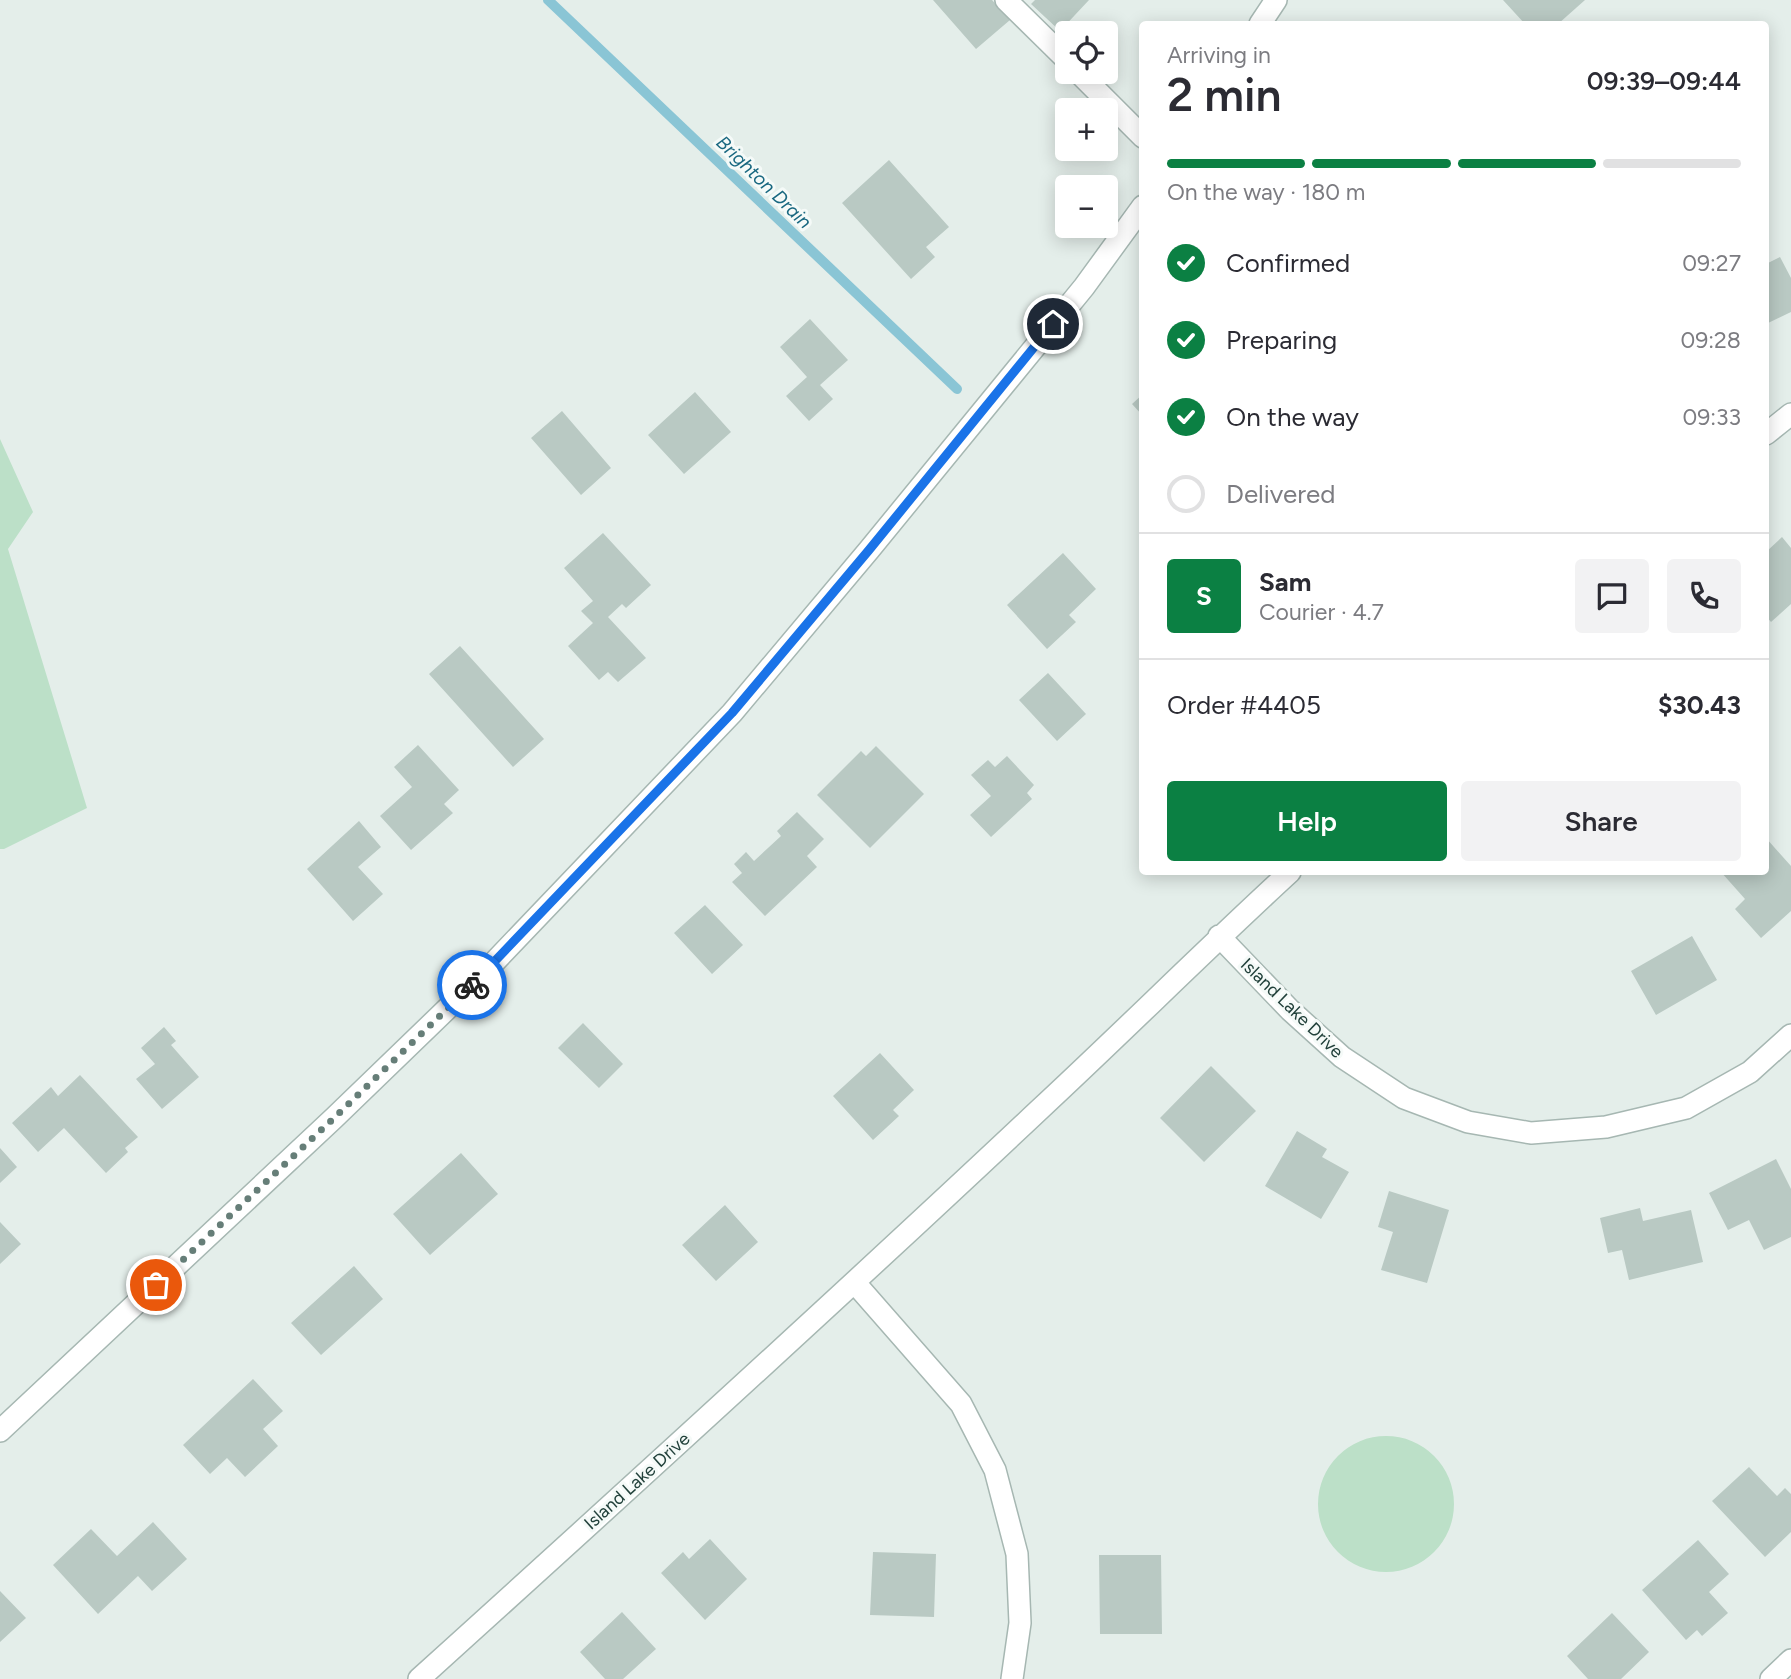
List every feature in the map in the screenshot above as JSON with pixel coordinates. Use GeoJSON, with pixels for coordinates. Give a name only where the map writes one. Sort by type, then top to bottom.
{"type":"FeatureCollection","features":[{"type":"Feature","properties":{"kind":"street"},"geometry":{"type":"LineString","coordinates":[[1006,0],[1055,48]]}},
{"type":"Feature","properties":{"kind":"street"},"geometry":{"type":"LineString","coordinates":[[1263,21],[1276,0]]}},
{"type":"Feature","properties":{"kind":"street"},"geometry":{"type":"LineString","coordinates":[[1090,84],[1139,133]]}},
{"type":"Feature","properties":{"kind":"street"},"geometry":{"type":"LineString","coordinates":[[0,1431],[324,1128],[480,977],[732,713],[1084,287],[1139,211]]}},
{"type":"Feature","properties":{"kind":"street"},"geometry":{"type":"LineString","coordinates":[[1769,432],[1791,414]]}},
{"type":"Feature","properties":{"kind":"street","name":"Island Lake Drive"},"geometry":{"type":"LineString","coordinates":[[419,1679],[855,1283],[1042,1108],[1219,936],[1287,875]]}},
{"type":"Feature","properties":{"kind":"street","name":"Island Lake Drive"},"geometry":{"type":"LineString","coordinates":[[1219,936],[1290,1010],[1342,1058],[1404,1098],[1468,1122],[1531,1133],[1606,1127],[1686,1108],[1750,1072],[1791,1035]]}},
{"type":"Feature","properties":{"kind":"street"},"geometry":{"type":"LineString","coordinates":[[855,1283],[961,1404],[995,1470],[1017,1554],[1020,1623],[1012,1679]]}},
{"type":"Feature","properties":{"kind":"street"},"geometry":{"type":"LineString","coordinates":[[1771,1679],[1791,1660]]}},
{"type":"Feature","properties":{"kind":"green space"},"geometry":{"type":"Polygon","coordinates":[[[0,439],[33,512],[8,549],[87,808],[4,849],[0,849],[0,439]]]}},
{"type":"Feature","properties":{"kind":"green space"},"geometry":{"type":"Polygon","coordinates":[[[1386,1436],[1412,1441],[1434,1456],[1449,1478],[1454,1504],[1449,1530],[1434,1552],[1412,1567],[1386,1572],[1360,1567],[1338,1552],[1323,1530],[1318,1504],[1323,1478],[1338,1456],[1360,1441],[1386,1436]]]}},
{"type":"Feature","properties":{"kind":"building"},"geometry":{"type":"Polygon","coordinates":[[[933,0],[992,0],[1010,20],[976,49],[933,0]]]}},
{"type":"Feature","properties":{"kind":"building"},"geometry":{"type":"Polygon","coordinates":[[[1035,0],[1089,0],[1069,21],[1055,21],[1055,26],[1031,4],[1035,0]]]}},
{"type":"Feature","properties":{"kind":"building"},"geometry":{"type":"Polygon","coordinates":[[[1503,0],[1585,0],[1561,21],[1522,21],[1503,0]]]}},
{"type":"Feature","properties":{"kind":"building"},"geometry":{"type":"Polygon","coordinates":[[[889,160],[949,227],[926,247],[935,257],[911,279],[842,203],[889,160]]]}},
{"type":"Feature","properties":{"kind":"building"},"geometry":{"type":"Polygon","coordinates":[[[1780,257],[1791,278],[1791,312],[1769,323],[1769,262],[1780,257]]]}},
{"type":"Feature","properties":{"kind":"building"},"geometry":{"type":"Polygon","coordinates":[[[810,319],[848,360],[820,385],[833,399],[809,421],[786,396],[807,377],[780,347],[810,319]]]}},
{"type":"Feature","properties":{"kind":"building"},"geometry":{"type":"Polygon","coordinates":[[[695,392],[731,432],[684,474],[648,435],[695,392]]]}},
{"type":"Feature","properties":{"kind":"building"},"geometry":{"type":"Polygon","coordinates":[[[1139,398],[1139,412],[1132,404],[1139,398]]]}},
{"type":"Feature","properties":{"kind":"building"},"geometry":{"type":"Polygon","coordinates":[[[562,411],[611,468],[581,495],[531,438],[562,411]]]}},
{"type":"Feature","properties":{"kind":"building"},"geometry":{"type":"Polygon","coordinates":[[[603,533],[651,585],[626,608],[622,604],[608,617],[646,658],[618,682],[608,672],[599,680],[568,646],[593,623],[581,611],[593,601],[564,568],[603,533]]]}},
{"type":"Feature","properties":{"kind":"building"},"geometry":{"type":"Polygon","coordinates":[[[1782,537],[1791,548],[1791,604],[1771,622],[1769,620],[1769,549],[1782,537]]]}},
{"type":"Feature","properties":{"kind":"building"},"geometry":{"type":"Polygon","coordinates":[[[1063,553],[1096,589],[1069,615],[1076,622],[1047,649],[1007,605],[1063,553]]]}},
{"type":"Feature","properties":{"kind":"building"},"geometry":{"type":"Polygon","coordinates":[[[460,646],[544,739],[513,767],[429,674],[460,646]]]}},
{"type":"Feature","properties":{"kind":"building"},"geometry":{"type":"Polygon","coordinates":[[[1048,673],[1086,714],[1057,741],[1019,700],[1048,673]]]}},
{"type":"Feature","properties":{"kind":"building"},"geometry":{"type":"Polygon","coordinates":[[[418,745],[459,790],[444,804],[453,813],[411,850],[380,816],[412,787],[394,767],[418,745]]]}},
{"type":"Feature","properties":{"kind":"building"},"geometry":{"type":"Polygon","coordinates":[[[876,746],[924,794],[870,848],[817,795],[861,751],[866,756],[876,746]]]}},
{"type":"Feature","properties":{"kind":"building"},"geometry":{"type":"Polygon","coordinates":[[[1007,756],[1034,785],[1027,793],[1032,799],[991,837],[970,815],[991,796],[971,775],[988,760],[995,767],[1007,756]]]}},
{"type":"Feature","properties":{"kind":"building"},"geometry":{"type":"Polygon","coordinates":[[[797,812],[824,839],[807,856],[817,867],[765,916],[732,882],[742,873],[734,864],[746,852],[754,861],[781,836],[777,831],[797,812]]]}},
{"type":"Feature","properties":{"kind":"building"},"geometry":{"type":"Polygon","coordinates":[[[359,821],[381,847],[358,867],[383,894],[353,921],[307,869],[359,821]]]}},
{"type":"Feature","properties":{"kind":"building"},"geometry":{"type":"Polygon","coordinates":[[[1769,841],[1791,866],[1791,911],[1761,938],[1735,909],[1745,899],[1724,875],[1769,875],[1769,841]]]}},
{"type":"Feature","properties":{"kind":"building"},"geometry":{"type":"Polygon","coordinates":[[[705,905],[743,945],[712,974],[674,933],[705,905]]]}},
{"type":"Feature","properties":{"kind":"building"},"geometry":{"type":"Polygon","coordinates":[[[1692,936],[1717,980],[1656,1015],[1631,971],[1692,936]]]}},
{"type":"Feature","properties":{"kind":"building"},"geometry":{"type":"Polygon","coordinates":[[[583,1023],[623,1064],[599,1088],[558,1048],[583,1023]]]}},
{"type":"Feature","properties":{"kind":"building"},"geometry":{"type":"Polygon","coordinates":[[[164,1027],[176,1041],[171,1045],[199,1077],[162,1109],[136,1079],[155,1064],[141,1048],[164,1027]]]}},
{"type":"Feature","properties":{"kind":"building"},"geometry":{"type":"Polygon","coordinates":[[[880,1053],[914,1090],[893,1110],[899,1116],[873,1140],[833,1096],[880,1053]]]}},
{"type":"Feature","properties":{"kind":"building"},"geometry":{"type":"Polygon","coordinates":[[[1211,1066],[1256,1111],[1204,1162],[1160,1118],[1211,1066]]]}},
{"type":"Feature","properties":{"kind":"building"},"geometry":{"type":"Polygon","coordinates":[[[80,1075],[138,1137],[125,1148],[128,1152],[106,1173],[64,1128],[38,1152],[12,1123],[51,1087],[58,1096],[80,1075]]]}},
{"type":"Feature","properties":{"kind":"building"},"geometry":{"type":"Polygon","coordinates":[[[1297,1131],[1327,1149],[1322,1157],[1349,1172],[1321,1219],[1265,1186],[1297,1131]]]}},
{"type":"Feature","properties":{"kind":"building"},"geometry":{"type":"Polygon","coordinates":[[[0,1148],[17,1167],[0,1183],[0,1148]]]}},
{"type":"Feature","properties":{"kind":"building"},"geometry":{"type":"Polygon","coordinates":[[[461,1153],[498,1194],[430,1255],[393,1214],[461,1153]]]}},
{"type":"Feature","properties":{"kind":"building"},"geometry":{"type":"Polygon","coordinates":[[[1776,1159],[1791,1189],[1791,1237],[1764,1250],[1749,1220],[1728,1230],[1709,1193],[1776,1159]]]}},
{"type":"Feature","properties":{"kind":"building"},"geometry":{"type":"Polygon","coordinates":[[[1389,1191],[1449,1210],[1427,1283],[1381,1270],[1393,1232],[1378,1227],[1389,1191]]]}},
{"type":"Feature","properties":{"kind":"building"},"geometry":{"type":"Polygon","coordinates":[[[725,1205],[758,1242],[716,1281],[682,1245],[725,1205]]]}},
{"type":"Feature","properties":{"kind":"building"},"geometry":{"type":"Polygon","coordinates":[[[1640,1208],[1643,1221],[1691,1210],[1703,1262],[1629,1280],[1622,1250],[1608,1253],[1600,1218],[1640,1208]]]}},
{"type":"Feature","properties":{"kind":"building"},"geometry":{"type":"Polygon","coordinates":[[[0,1222],[21,1244],[0,1264],[0,1222]]]}},
{"type":"Feature","properties":{"kind":"building"},"geometry":{"type":"Polygon","coordinates":[[[354,1266],[383,1299],[321,1355],[291,1323],[354,1266]]]}},
{"type":"Feature","properties":{"kind":"building"},"geometry":{"type":"Polygon","coordinates":[[[253,1379],[283,1411],[263,1429],[278,1446],[245,1477],[227,1458],[210,1474],[183,1445],[253,1379]]]}},
{"type":"Feature","properties":{"kind":"building"},"geometry":{"type":"Polygon","coordinates":[[[1749,1467],[1777,1496],[1785,1488],[1791,1494],[1791,1532],[1765,1557],[1712,1501],[1749,1467]]]}},
{"type":"Feature","properties":{"kind":"building"},"geometry":{"type":"Polygon","coordinates":[[[153,1522],[187,1559],[152,1591],[138,1576],[98,1614],[53,1565],[91,1529],[117,1556],[153,1522]]]}},
{"type":"Feature","properties":{"kind":"building"},"geometry":{"type":"Polygon","coordinates":[[[710,1539],[747,1579],[705,1620],[661,1573],[683,1552],[689,1559],[710,1539]]]}},
{"type":"Feature","properties":{"kind":"building"},"geometry":{"type":"Polygon","coordinates":[[[1698,1540],[1729,1574],[1709,1592],[1728,1613],[1702,1636],[1697,1630],[1686,1640],[1642,1590],[1698,1540]]]}},
{"type":"Feature","properties":{"kind":"building"},"geometry":{"type":"Polygon","coordinates":[[[873,1552],[936,1554],[934,1617],[870,1615],[873,1552]]]}},
{"type":"Feature","properties":{"kind":"building"},"geometry":{"type":"Polygon","coordinates":[[[1099,1555],[1161,1555],[1162,1634],[1100,1634],[1099,1555]]]}},
{"type":"Feature","properties":{"kind":"building"},"geometry":{"type":"Polygon","coordinates":[[[0,1591],[26,1618],[0,1642],[0,1591]]]}},
{"type":"Feature","properties":{"kind":"building"},"geometry":{"type":"Polygon","coordinates":[[[622,1612],[656,1649],[623,1679],[605,1679],[580,1652],[622,1612]]]}},
{"type":"Feature","properties":{"kind":"building"},"geometry":{"type":"Polygon","coordinates":[[[1612,1613],[1649,1652],[1621,1679],[1588,1679],[1567,1656],[1612,1613]]]}},
{"type":"Feature","properties":{"kind":"waterway","name":"Brighton Drain"},"geometry":{"type":"LineString","coordinates":[[548,0],[957,389]]}},
{"type":"Feature","properties":{"kind":"way so far"},"geometry":{"type":"LineString","coordinates":[[156,1285],[472,985]]}},
{"type":"Feature","properties":{"kind":"route"},"geometry":{"type":"LineString","coordinates":[[472,985],[732,713],[1053,324]]}}]}
